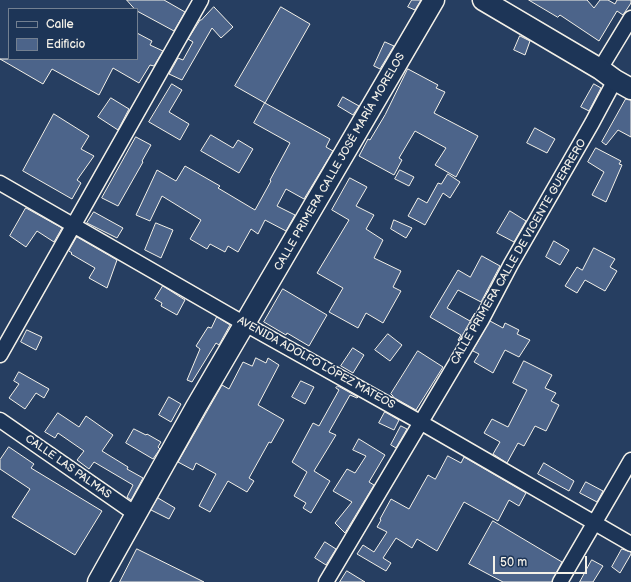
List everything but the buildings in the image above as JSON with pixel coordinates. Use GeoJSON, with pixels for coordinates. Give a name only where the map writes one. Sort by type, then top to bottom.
{"type":"FeatureCollection","features":[{"type":"Feature","properties":{"kind":"street"},"geometry":{"type":"LineString","coordinates":[[0,355],[201,0]]}},
{"type":"Feature","properties":{"kind":"street","name":"CALLE PRIMERA CALLE JOSÉ MARÍA MORELOS"},"geometry":{"type":"LineString","coordinates":[[98,582],[137,515],[196,407],[246,324],[434,0]]}},
{"type":"Feature","properties":{"kind":"street"},"geometry":{"type":"LineString","coordinates":[[483,0],[615,79]]}},
{"type":"Feature","properties":{"kind":"street","name":"CALLE PRIMERA CALLE DE VICENTE GUERRERO"},"geometry":{"type":"LineString","coordinates":[[326,582],[481,321],[511,264],[592,123],[615,79],[631,18]]}},
{"type":"Feature","properties":{"kind":"street","name":"AVENIDA ADOLFO LÓPEZ MATEOS"},"geometry":{"type":"LineString","coordinates":[[0,183],[631,544]]}},
{"type":"Feature","properties":{"kind":"street","name":"CALLE LAS PALMAS"},"geometry":{"type":"LineString","coordinates":[[0,420],[137,515]]}},
{"type":"Feature","properties":{"kind":"street"},"geometry":{"type":"LineString","coordinates":[[560,582],[631,460]]}}]}
